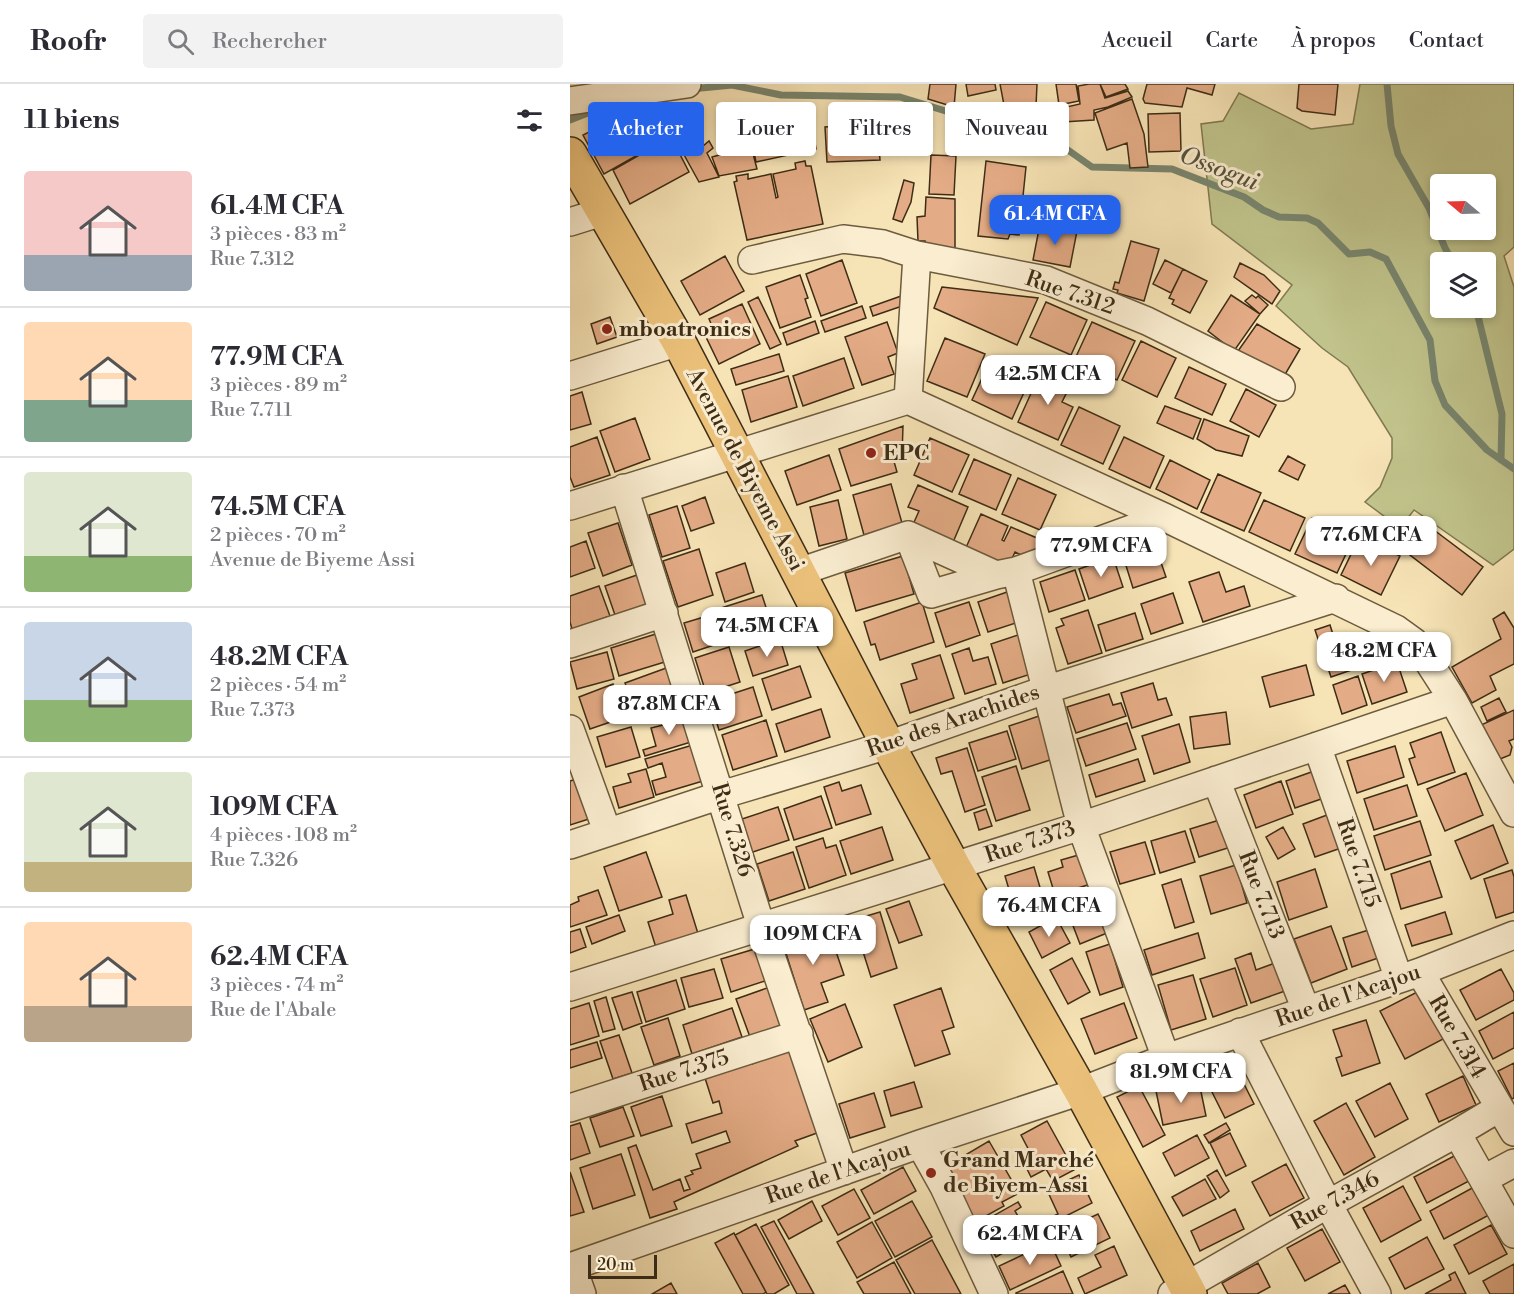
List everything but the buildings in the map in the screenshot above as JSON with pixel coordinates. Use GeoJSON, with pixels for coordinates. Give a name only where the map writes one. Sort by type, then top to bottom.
{"type":"FeatureCollection","features":[{"type":"Feature","properties":{"kind":"main road","name":"Avenue de Biyeme Assi"},"geometry":{"type":"LineString","coordinates":[[570,154],[679,342],[888,745],[1081,1091],[1183,1292]]}},
{"type":"Feature","properties":{"kind":"street"},"geometry":{"type":"LineString","coordinates":[[570,101],[687,84]]}},
{"type":"Feature","properties":{"kind":"street"},"geometry":{"type":"LineString","coordinates":[[570,222],[602,212]]}},
{"type":"Feature","properties":{"kind":"street","name":"Rue 7.312"},"geometry":{"type":"LineString","coordinates":[[752,260],[843,239],[883,244],[917,255],[1046,280],[1147,321],[1281,387]]}},
{"type":"Feature","properties":{"kind":"street"},"geometry":{"type":"LineString","coordinates":[[908,400],[917,255]]}},
{"type":"Feature","properties":{"kind":"street"},"geometry":{"type":"LineString","coordinates":[[570,376],[679,342]]}},
{"type":"Feature","properties":{"kind":"street"},"geometry":{"type":"LineString","coordinates":[[570,506],[908,400],[1164,517],[1336,598],[1396,629],[1414,642],[1453,700],[1514,813]]}},
{"type":"Feature","properties":{"kind":"street","name":"Rue 7.326"},"geometry":{"type":"LineString","coordinates":[[624,488],[761,926],[844,1171]]}},
{"type":"Feature","properties":{"kind":"street"},"geometry":{"type":"LineString","coordinates":[[908,535],[931,594],[1006,573],[1164,517]]}},
{"type":"Feature","properties":{"kind":"street"},"geometry":{"type":"LineString","coordinates":[[799,572],[908,535],[1006,573]]}},
{"type":"Feature","properties":{"kind":"street"},"geometry":{"type":"LineString","coordinates":[[1006,573],[1045,690],[1081,826],[1166,1058]]}},
{"type":"Feature","properties":{"kind":"street","name":"Rue des Arachides"},"geometry":{"type":"LineString","coordinates":[[570,845],[721,795],[888,745],[1045,690],[1336,598]]}},
{"type":"Feature","properties":{"kind":"street"},"geometry":{"type":"LineString","coordinates":[[570,644],[664,614]]}},
{"type":"Feature","properties":{"kind":"street","name":"Rue 7.373"},"geometry":{"type":"LineString","coordinates":[[570,987],[1081,826],[1453,700]]}},
{"type":"Feature","properties":{"kind":"street"},"geometry":{"type":"LineString","coordinates":[[570,729],[607,831]]}},
{"type":"Feature","properties":{"kind":"street","name":"Rue 7.715"},"geometry":{"type":"LineString","coordinates":[[1317,746],[1409,976]]}},
{"type":"Feature","properties":{"kind":"street","name":"Rue 7.713"},"geometry":{"type":"LineString","coordinates":[[1216,780],[1306,1010]]}},
{"type":"Feature","properties":{"kind":"street","name":"Rue de l'Acajou"},"geometry":{"type":"LineString","coordinates":[[571,1266],[920,1144],[1081,1091],[1240,1032],[1409,976],[1514,935]]}},
{"type":"Feature","properties":{"kind":"street","name":"Rue 7.314"},"geometry":{"type":"LineString","coordinates":[[1409,976],[1514,1132]]}},
{"type":"Feature","properties":{"kind":"street"},"geometry":{"type":"LineString","coordinates":[[1240,1032],[1377,1294]]}},
{"type":"Feature","properties":{"kind":"street","name":"Rue 7.375"},"geometry":{"type":"LineString","coordinates":[[570,1108],[799,1034]]}},
{"type":"Feature","properties":{"kind":"street","name":"Rue 7.346"},"geometry":{"type":"LineString","coordinates":[[1183,1292],[1328,1204],[1499,1108]]}},
{"type":"Feature","properties":{"kind":"street"},"geometry":{"type":"LineString","coordinates":[[1457,1133],[1514,1234]]}},
{"type":"Feature","properties":{"kind":"street"},"geometry":{"type":"LineString","coordinates":[[920,1144],[945,1187],[994,1294]]}},
{"type":"Feature","properties":{"kind":"street"},"geometry":{"type":"LineString","coordinates":[[1484,1179],[1514,1163]]}},
{"type":"Feature","properties":{"kind":"street"},"geometry":{"type":"LineString","coordinates":[[571,1266],[582,1294]]}},
{"type":"Feature","properties":{"kind":"green space"},"geometry":{"type":"Polygon","coordinates":[[[1360,84],[1514,84],[1514,247],[1504,256],[1514,287],[1514,549],[1493,565],[1414,510],[1400,528],[1365,502],[1380,487],[1392,458],[1392,438],[1348,367],[1322,348],[1276,306],[1292,285],[1212,224],[1201,124],[1223,121],[1239,93],[1311,129],[1353,124],[1360,84]]]}},
{"type":"Feature","properties":{"kind":"waterway"},"geometry":{"type":"LineString","coordinates":[[1387,84],[1391,126],[1398,154],[1429,208],[1447,252]]}},
{"type":"Feature","properties":{"kind":"waterway","name":"Ossogui"},"geometry":{"type":"LineString","coordinates":[[691,89],[732,85],[781,95],[900,97],[1001,128],[1026,129],[1058,143],[1092,167],[1172,169],[1244,197],[1263,210],[1279,217],[1307,218],[1318,223],[1349,254],[1370,252],[1386,259],[1430,340],[1435,381],[1445,405],[1487,450],[1514,469]]}},
{"type":"Feature","properties":{"kind":"waterway","name":"Ossogui"},"geometry":{"type":"LineString","coordinates":[[570,120],[588,113]]}},
{"type":"Feature","properties":{"kind":"waterway"},"geometry":{"type":"LineString","coordinates":[[1478,318],[1502,414],[1501,460]]}},
{"type":"Feature","properties":{"kind":"place","name":"mboatronics"},"geometry":{"type":"Point","coordinates":[607,329]}},
{"type":"Feature","properties":{"kind":"place","name":"EPC"},"geometry":{"type":"Point","coordinates":[871,453]}},
{"type":"Feature","properties":{"kind":"place","name":"Grand Marché de Biyem-Assi"},"geometry":{"type":"Point","coordinates":[931,1173]}}]}
